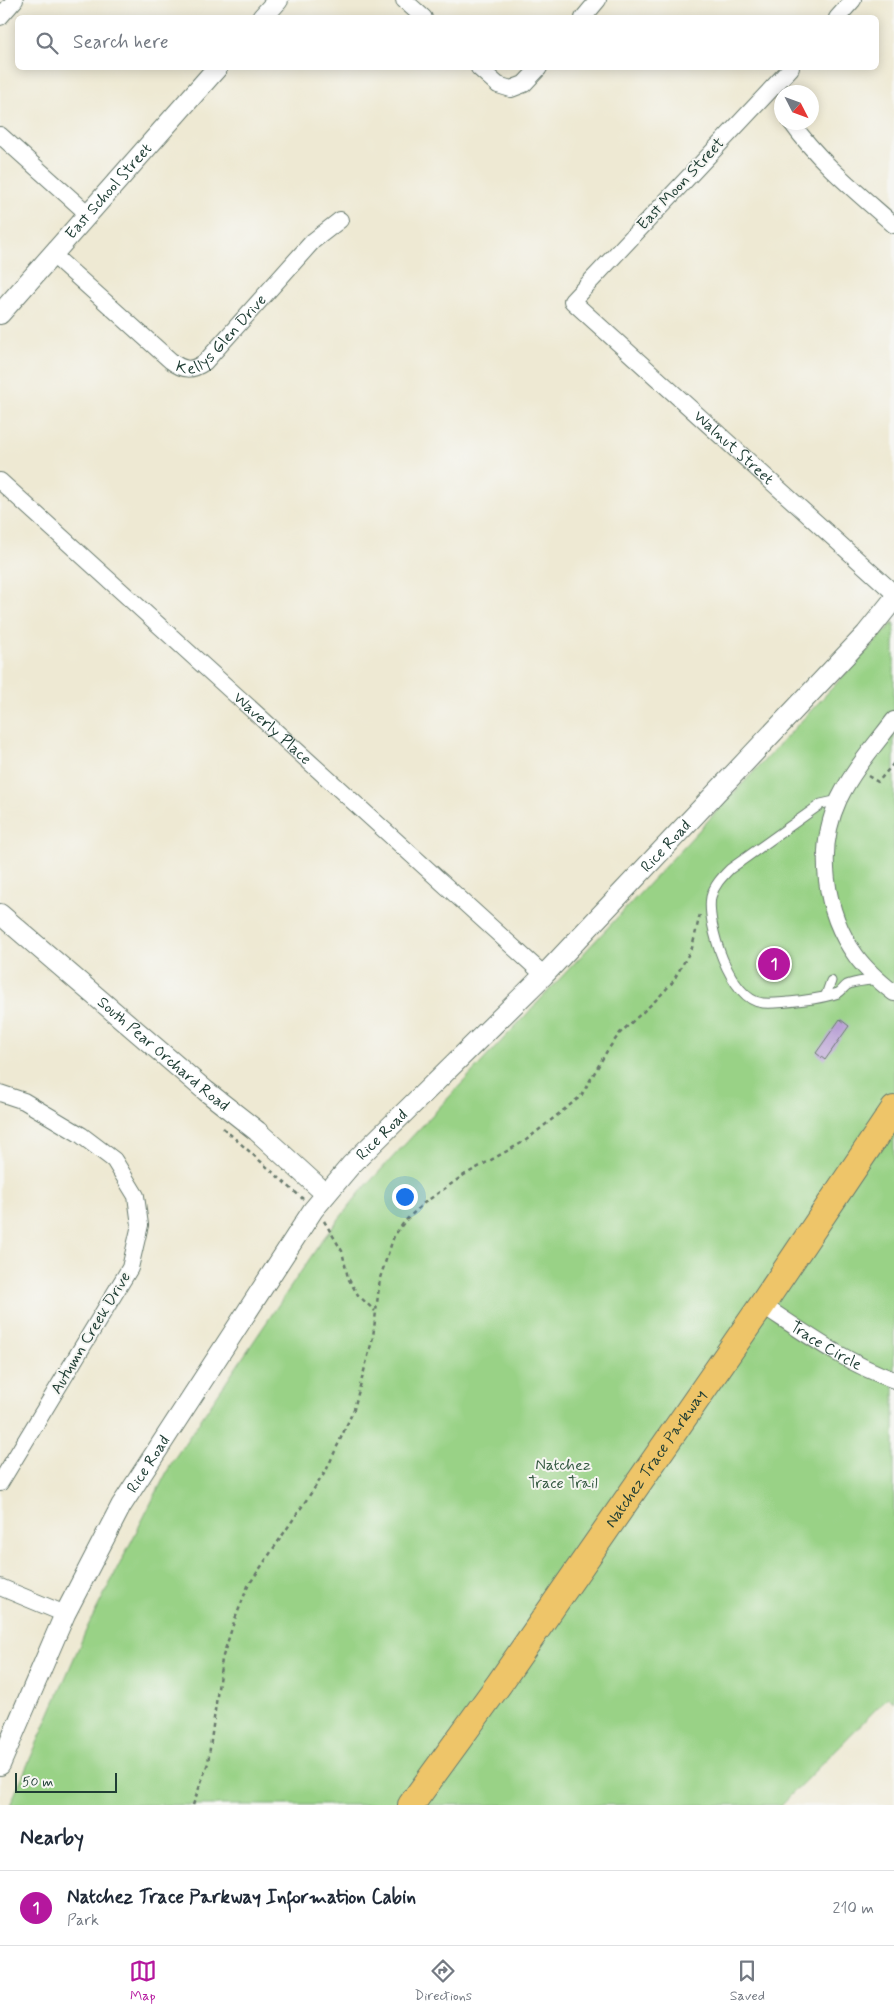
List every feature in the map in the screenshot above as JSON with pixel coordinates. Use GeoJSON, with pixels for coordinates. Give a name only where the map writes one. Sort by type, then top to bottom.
{"type":"FeatureCollection","features":[{"type":"Feature","properties":{"kind":"main road","name":"Natchez Trace Parkway"},"geometry":{"type":"LineString","coordinates":[[411,1805],[499,1684],[762,1305],[894,1109]]}},
{"type":"Feature","properties":{"kind":"street"},"geometry":{"type":"LineString","coordinates":[[0,16],[15,0]]}},
{"type":"Feature","properties":{"kind":"street"},"geometry":{"type":"LineString","coordinates":[[265,15],[278,0]]}},
{"type":"Feature","properties":{"kind":"street"},"geometry":{"type":"LineString","coordinates":[[404,0],[421,15]]}},
{"type":"Feature","properties":{"kind":"street"},"geometry":{"type":"LineString","coordinates":[[586,15],[598,0]]}},
{"type":"Feature","properties":{"kind":"street"},"geometry":{"type":"LineString","coordinates":[[840,15],[853,0]]}},
{"type":"Feature","properties":{"kind":"street","name":"East School Street"},"geometry":{"type":"LineString","coordinates":[[0,314],[87,213],[216,70]]}},
{"type":"Feature","properties":{"kind":"street"},"geometry":{"type":"LineString","coordinates":[[481,70],[498,85],[511,89],[524,84],[537,70]]}},
{"type":"Feature","properties":{"kind":"street","name":"East Moon Street"},"geometry":{"type":"LineString","coordinates":[[572,301],[786,73]]}},
{"type":"Feature","properties":{"kind":"street"},"geometry":{"type":"LineString","coordinates":[[797,130],[803,139],[844,180],[894,225]]}},
{"type":"Feature","properties":{"kind":"street"},"geometry":{"type":"LineString","coordinates":[[0,134],[87,213]]}},
{"type":"Feature","properties":{"kind":"street","name":"Kellys Glen Drive"},"geometry":{"type":"LineString","coordinates":[[52,254],[176,365],[186,369],[196,368],[205,362],[313,242],[340,220]]}},
{"type":"Feature","properties":{"kind":"street","name":"Walnut Street"},"geometry":{"type":"LineString","coordinates":[[572,301],[894,593]]}},
{"type":"Feature","properties":{"kind":"street","name":"Waverly Place"},"geometry":{"type":"LineString","coordinates":[[0,481],[544,974]]}},
{"type":"Feature","properties":{"kind":"street","name":"Rice Road"},"geometry":{"type":"LineString","coordinates":[[0,1765],[65,1614],[131,1490],[326,1194],[351,1165],[544,974],[859,641],[894,600]]}},
{"type":"Feature","properties":{"kind":"street"},"geometry":{"type":"LineString","coordinates":[[894,720],[856,770],[839,800],[828,830],[826,850],[826,872],[831,904],[849,946],[877,979],[894,993]]}},
{"type":"Feature","properties":{"kind":"street","name":"South Pear Orchard Road"},"geometry":{"type":"LineString","coordinates":[[0,914],[206,1091],[257,1131],[326,1194]]}},
{"type":"Feature","properties":{"kind":"street","name":"Autumn Creek Drive"},"geometry":{"type":"LineString","coordinates":[[0,1093],[24,1101],[81,1136],[114,1160],[136,1196],[140,1225],[130,1268],[0,1483]]}},
{"type":"Feature","properties":{"kind":"street","name":"Trace Circle"},"geometry":{"type":"LineString","coordinates":[[762,1305],[829,1349],[875,1373],[894,1380]]}},
{"type":"Feature","properties":{"kind":"street"},"geometry":{"type":"LineString","coordinates":[[0,1587],[65,1614]]}},
{"type":"Feature","properties":{"kind":"lane"},"geometry":{"type":"LineString","coordinates":[[839,800],[820,804],[730,869],[714,887],[710,906],[711,922],[727,969],[741,990],[752,1000],[763,1003],[782,1002],[826,995],[840,992],[848,985],[877,979]]}},
{"type":"Feature","properties":{"kind":"lane"},"geometry":{"type":"LineString","coordinates":[[826,995],[830,981]]}},
{"type":"Feature","properties":{"kind":"path"},"geometry":{"type":"LineString","coordinates":[[862,773],[878,782],[894,763]]}},
{"type":"Feature","properties":{"kind":"path"},"geometry":{"type":"LineString","coordinates":[[193,1805],[208,1763],[222,1659],[235,1619],[248,1586],[326,1471],[354,1410],[373,1337],[375,1312],[387,1252],[394,1236],[405,1221],[424,1204],[464,1175],[525,1141],[581,1096],[607,1051],[620,1033],[672,983],[692,948],[700,912]]}},
{"type":"Feature","properties":{"kind":"path"},"geometry":{"type":"LineString","coordinates":[[323,1220],[342,1251],[348,1278],[358,1295],[375,1312]]}},
{"type":"Feature","properties":{"kind":"green space","name":"Natchez Trace Trail"},"geometry":{"type":"Polygon","coordinates":[[[894,622],[894,1702],[888,1697],[781,1805],[10,1805],[88,1626],[172,1462],[323,1239],[362,1190],[894,622]]]}},
{"type":"Feature","properties":{"kind":"building"},"geometry":{"type":"Polygon","coordinates":[[[840,1019],[849,1026],[825,1060],[816,1053],[840,1019]]]}},
{"type":"Feature","properties":{"kind":"place","name":"Natchez Trace Parkway Information Cabin"},"geometry":{"type":"Point","coordinates":[774,964]}}]}
